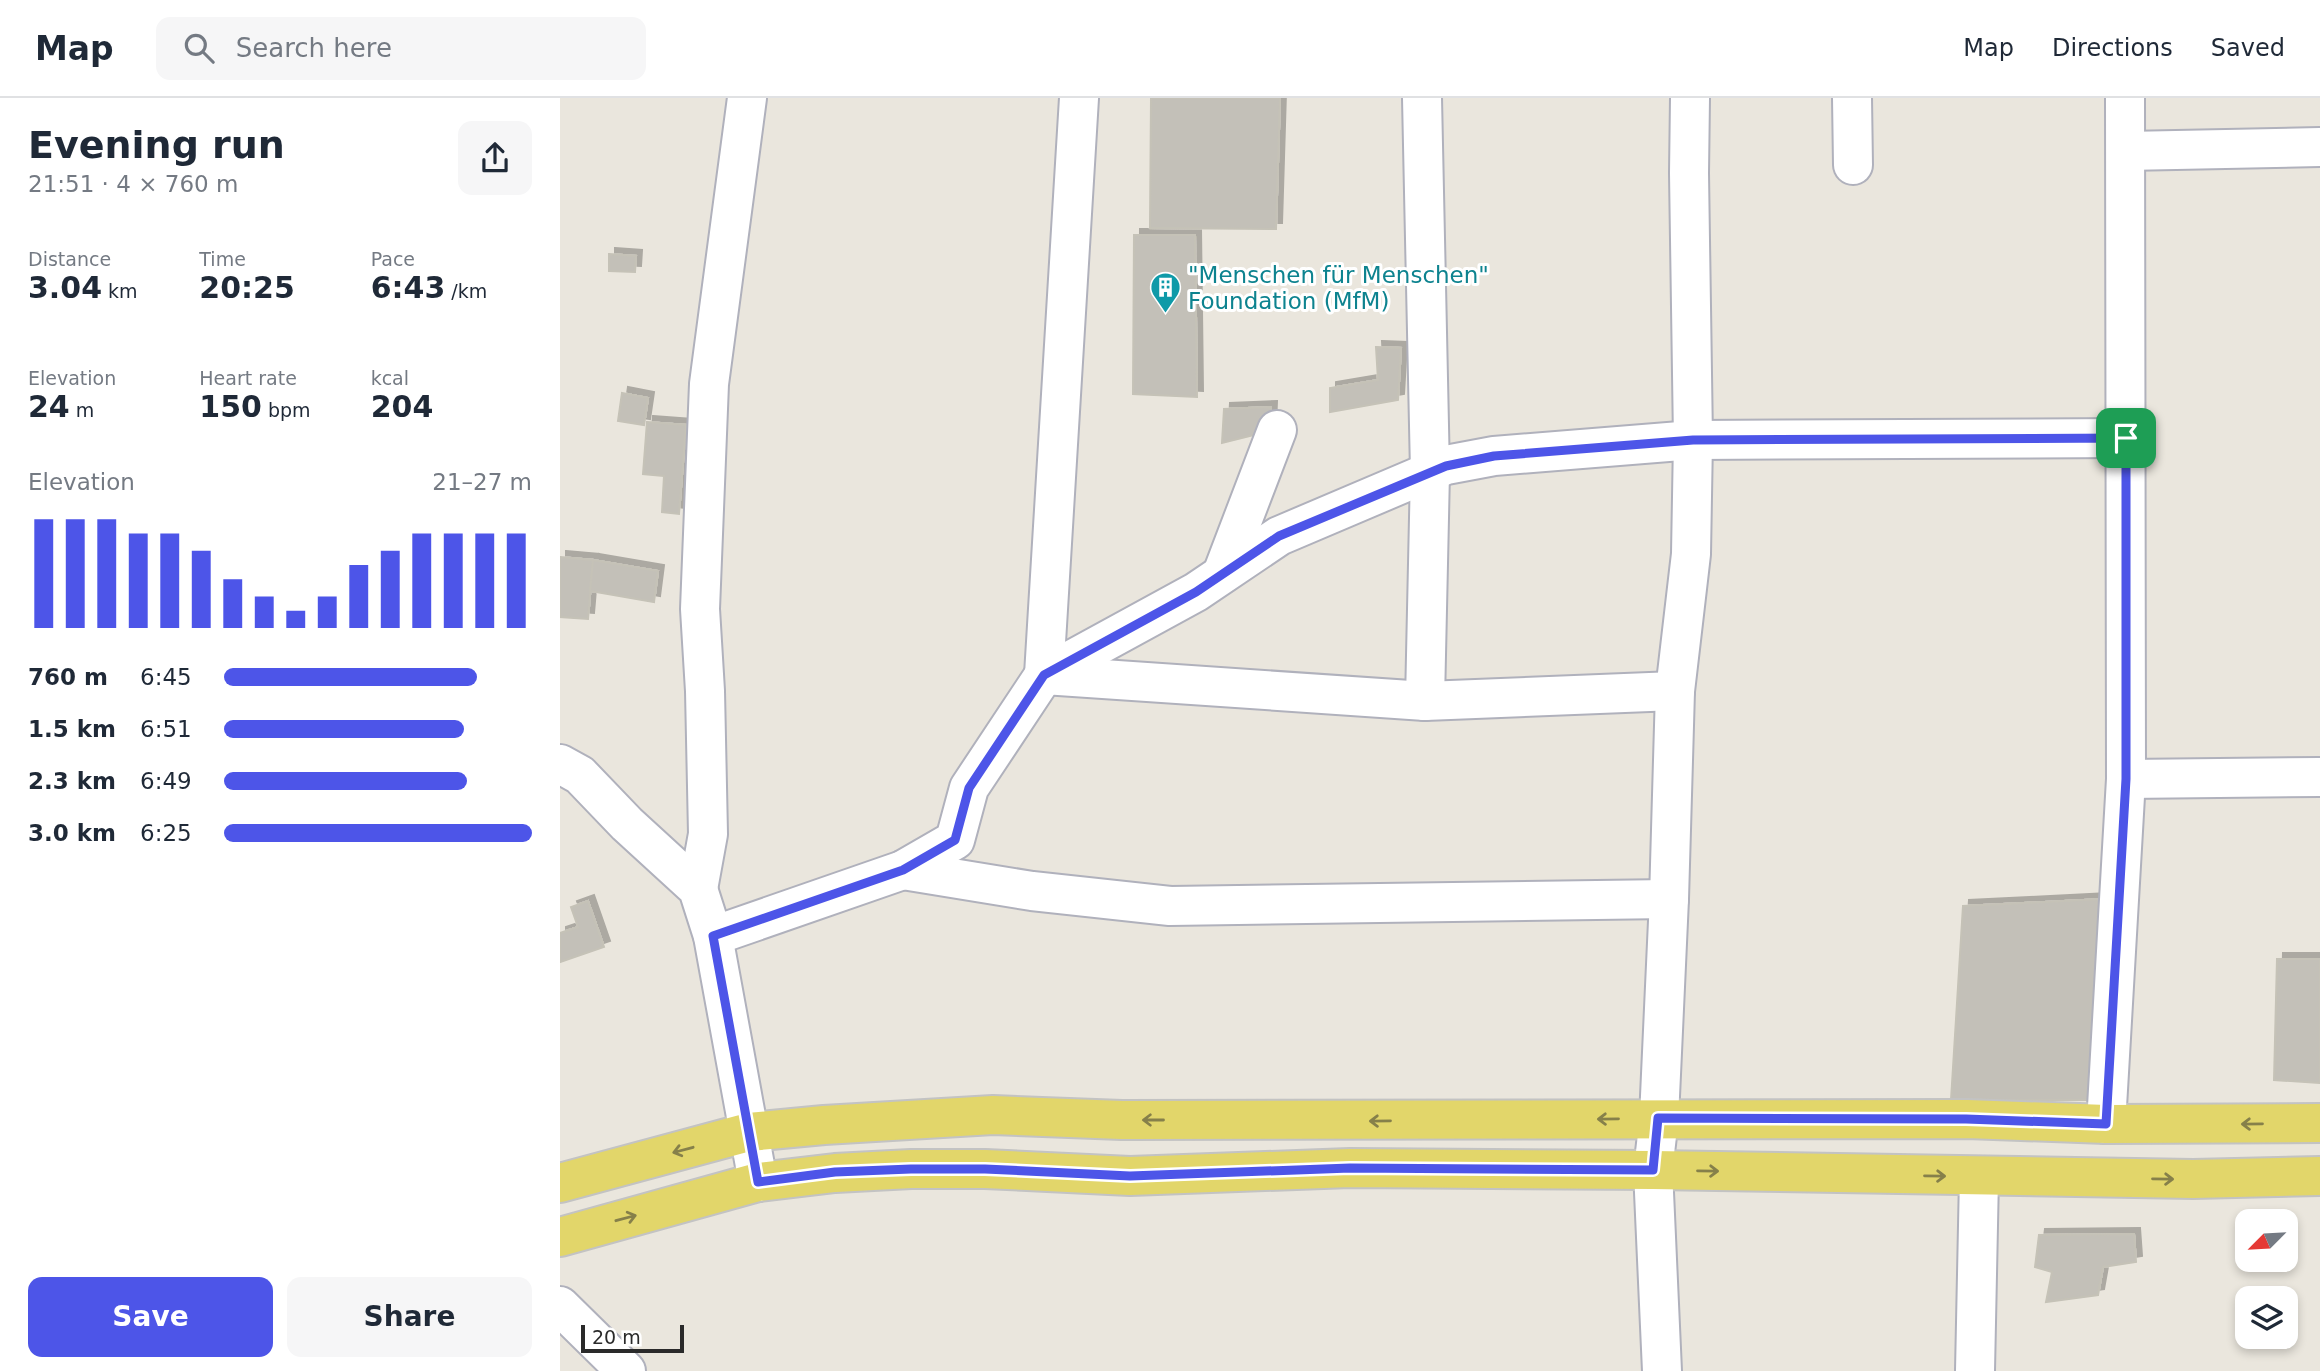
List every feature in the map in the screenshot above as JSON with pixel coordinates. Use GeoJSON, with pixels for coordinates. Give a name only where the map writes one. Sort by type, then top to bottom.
{"type":"FeatureCollection","features":[{"type":"Feature","properties":{"kind":"main road"},"geometry":{"type":"LineString","coordinates":[[560,1183],[749,1132],[993,1115],[1122,1120],[1658,1118],[1966,1119],[2106,1124],[2320,1123]]}},
{"type":"Feature","properties":{"kind":"main road"},"geometry":{"type":"LineString","coordinates":[[560,1237],[758,1182],[835,1172],[911,1169],[985,1169],[1130,1176],[1350,1168],[2193,1179],[2320,1176]]}},
{"type":"Feature","properties":{"kind":"street"},"geometry":{"type":"LineString","coordinates":[[747,98],[709,384],[700,608],[708,834],[698,889],[713,936],[758,1182]]}},
{"type":"Feature","properties":{"kind":"street"},"geometry":{"type":"LineString","coordinates":[[1044,675],[1079,98]]}},
{"type":"Feature","properties":{"kind":"street"},"geometry":{"type":"LineString","coordinates":[[1422,98],[1430,472],[1425,701]]}},
{"type":"Feature","properties":{"kind":"street"},"geometry":{"type":"LineString","coordinates":[[1662,1371],[1653,1170],[1669,899],[1675,691],[1691,554],[1693,440],[1690,98]]}},
{"type":"Feature","properties":{"kind":"street"},"geometry":{"type":"LineString","coordinates":[[1852,98],[1853,165]]}},
{"type":"Feature","properties":{"kind":"street"},"geometry":{"type":"LineString","coordinates":[[2106,1124],[2126,779],[2125,98]]}},
{"type":"Feature","properties":{"kind":"street"},"geometry":{"type":"LineString","coordinates":[[2126,151],[2320,147]]}},
{"type":"Feature","properties":{"kind":"street"},"geometry":{"type":"LineString","coordinates":[[1222,574],[1276,430]]}},
{"type":"Feature","properties":{"kind":"street"},"geometry":{"type":"LineString","coordinates":[[713,936],[903,870],[955,840],[969,788],[1044,675],[1196,592],[1279,536],[1446,466],[1494,456],[1693,440],[2126,438]]}},
{"type":"Feature","properties":{"kind":"street"},"geometry":{"type":"LineString","coordinates":[[1044,675],[1425,701],[1675,691]]}},
{"type":"Feature","properties":{"kind":"street"},"geometry":{"type":"LineString","coordinates":[[560,764],[580,775],[627,824],[698,889]]}},
{"type":"Feature","properties":{"kind":"street"},"geometry":{"type":"LineString","coordinates":[[2126,779],[2320,777]]}},
{"type":"Feature","properties":{"kind":"street"},"geometry":{"type":"LineString","coordinates":[[903,870],[1032,891],[1170,906],[1669,899]]}},
{"type":"Feature","properties":{"kind":"street"},"geometry":{"type":"LineString","coordinates":[[1975,1371],[1979,1177]]}},
{"type":"Feature","properties":{"kind":"street"},"geometry":{"type":"LineString","coordinates":[[560,1306],[626,1371]]}},
{"type":"Feature","properties":{"kind":"building"},"geometry":{"type":"Polygon","coordinates":[[[1151,98],[1280,98],[1276,229],[1150,228],[1151,98]]]}},
{"type":"Feature","properties":{"kind":"building","name":"\"Menschen für Menschen\" Foundation (MfM)"},"geometry":{"type":"Polygon","coordinates":[[[1134,235],[1195,235],[1197,397],[1133,394],[1134,235]]]}},
{"type":"Feature","properties":{"kind":"building"},"geometry":{"type":"Polygon","coordinates":[[[609,254],[636,256],[635,272],[609,271],[609,254]]]}},
{"type":"Feature","properties":{"kind":"building"},"geometry":{"type":"Polygon","coordinates":[[[1376,347],[1401,348],[1398,400],[1330,412],[1330,388],[1378,380],[1376,347]]]}},
{"type":"Feature","properties":{"kind":"building"},"geometry":{"type":"Polygon","coordinates":[[[622,393],[648,398],[644,425],[618,421],[622,393]]]}},
{"type":"Feature","properties":{"kind":"building"},"geometry":{"type":"Polygon","coordinates":[[[1271,407],[1270,431],[1222,443],[1224,409],[1271,407]]]}},
{"type":"Feature","properties":{"kind":"building"},"geometry":{"type":"Polygon","coordinates":[[[647,422],[686,425],[679,514],[662,512],[664,476],[643,474],[647,422]]]}},
{"type":"Feature","properties":{"kind":"building"},"geometry":{"type":"Polygon","coordinates":[[[560,557],[593,560],[588,619],[560,617],[560,557]]]}},
{"type":"Feature","properties":{"kind":"building"},"geometry":{"type":"Polygon","coordinates":[[[593,560],[658,571],[654,602],[590,591],[593,560]]]}},
{"type":"Feature","properties":{"kind":"building"},"geometry":{"type":"Polygon","coordinates":[[[2102,899],[2092,1100],[1951,1100],[1963,906],[2102,899]]]}},
{"type":"Feature","properties":{"kind":"building"},"geometry":{"type":"Polygon","coordinates":[[[588,901],[604,947],[560,962],[560,933],[578,927],[571,907],[588,901]]]}},
{"type":"Feature","properties":{"kind":"building"},"geometry":{"type":"Polygon","coordinates":[[[2277,959],[2320,959],[2320,1083],[2274,1080],[2277,959]]]}},
{"type":"Feature","properties":{"kind":"building"},"geometry":{"type":"Polygon","coordinates":[[[2134,1234],[2136,1262],[2103,1267],[2098,1295],[2046,1302],[2052,1272],[2035,1267],[2039,1235],[2134,1234]]]}},
{"type":"Feature","properties":{"kind":"place","name":"\"Menschen für Menschen\" Foundation (MfM)"},"geometry":{"type":"Point","coordinates":[1165,315]}},
{"type":"Feature","properties":{"kind":"route"},"geometry":{"type":"LineString","coordinates":[[2126,438],[2126,779],[2106,1124],[1966,1119],[1658,1118],[1653,1170],[1350,1168],[1130,1176],[985,1169],[911,1169],[835,1172],[758,1182],[713,936],[903,870],[955,840],[969,788],[1044,675],[1196,592],[1279,536],[1446,466],[1494,456],[1693,440],[2126,438]]}}]}
